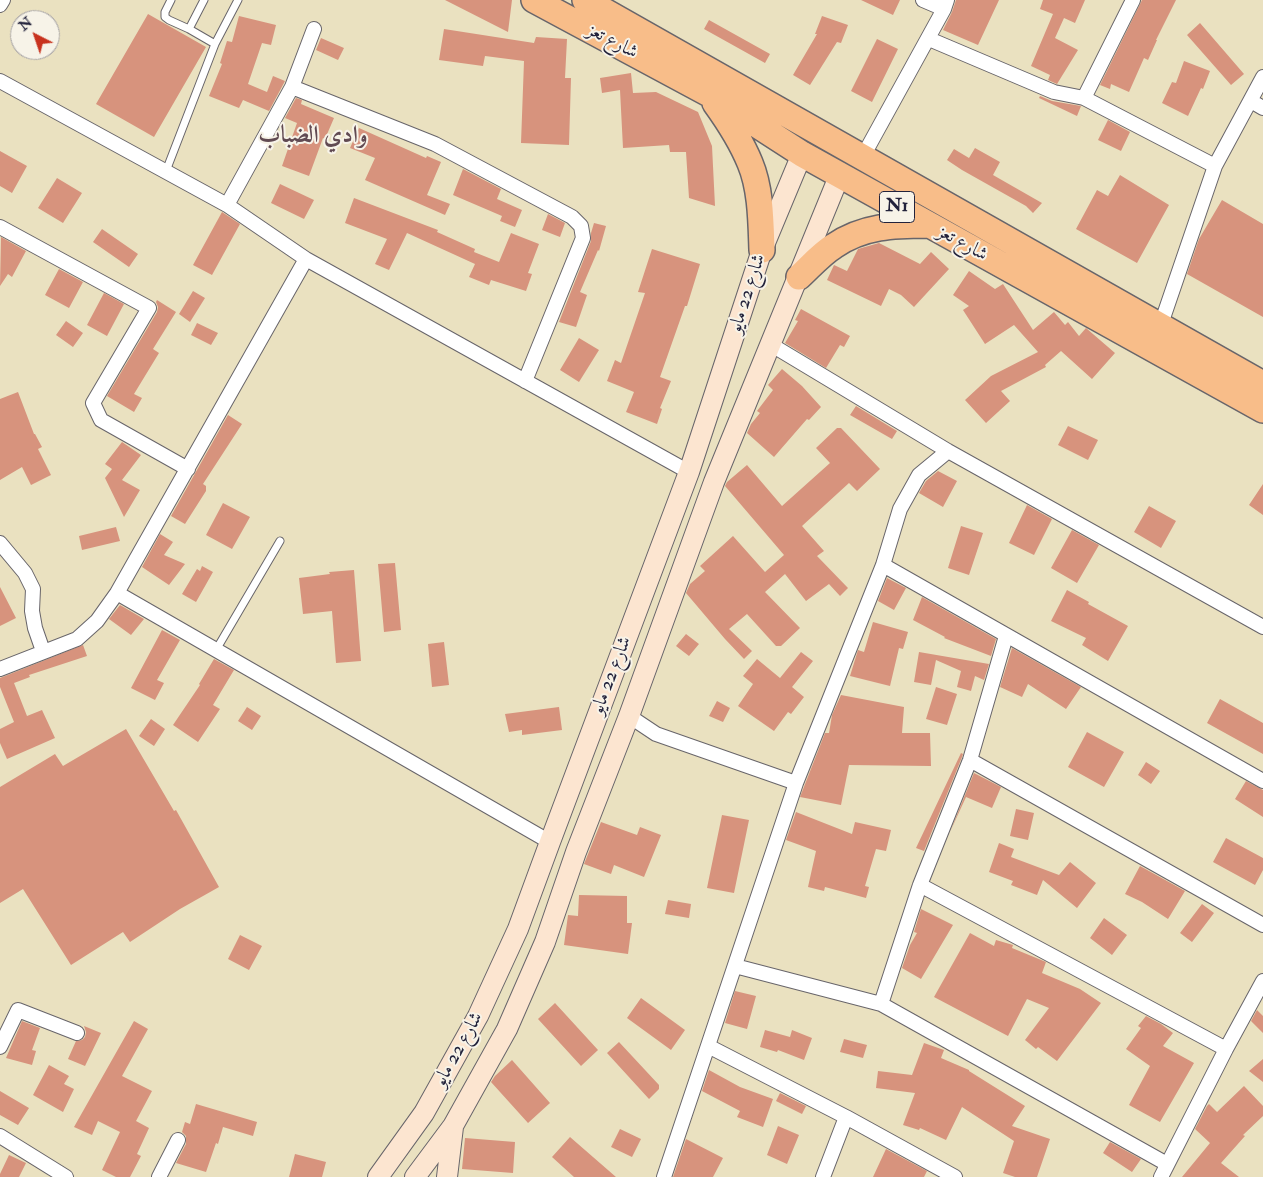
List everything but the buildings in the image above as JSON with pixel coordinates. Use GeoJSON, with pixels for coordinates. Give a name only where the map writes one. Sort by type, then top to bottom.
{"type":"FeatureCollection","features":[{"type":"Feature","properties":{"kind":"highway","name":"شارع تعز"},"geometry":{"type":"LineString","coordinates":[[534,0],[709,94],[802,154],[1263,410]]}},
{"type":"Feature","properties":{"kind":"highway","name":"شارع تعز"},"geometry":{"type":"LineString","coordinates":[[585,0],[1263,384]]}},
{"type":"Feature","properties":{"kind":"highway"},"geometry":{"type":"LineString","coordinates":[[709,94],[729,123],[750,163],[761,210],[762,250]]}},
{"type":"Feature","properties":{"kind":"highway"},"geometry":{"type":"LineString","coordinates":[[799,277],[834,246],[868,229],[898,225],[928,225]]}},
{"type":"Feature","properties":{"kind":"main road","name":"شارع 22 مايو"},"geometry":{"type":"LineString","coordinates":[[378,1177],[424,1113],[478,1016],[518,929],[600,706],[690,472],[762,250],[802,154]]}},
{"type":"Feature","properties":{"kind":"main road","name":"شارع 22 مايو"},"geometry":{"type":"LineString","coordinates":[[415,1177],[453,1126],[507,1029],[545,942],[576,852],[629,716],[714,482],[840,174]]}},
{"type":"Feature","properties":{"kind":"main road"},"geometry":{"type":"LineString","coordinates":[[690,472],[714,482]]}},
{"type":"Feature","properties":{"kind":"main road"},"geometry":{"type":"LineString","coordinates":[[600,706],[629,716]]}},
{"type":"Feature","properties":{"kind":"main road"},"geometry":{"type":"LineString","coordinates":[[447,1177],[453,1126]]}},
{"type":"Feature","properties":{"kind":"street"},"geometry":{"type":"LineString","coordinates":[[0,6],[3,0]]}},
{"type":"Feature","properties":{"kind":"street"},"geometry":{"type":"LineString","coordinates":[[862,158],[946,4],[923,0]]}},
{"type":"Feature","properties":{"kind":"street"},"geometry":{"type":"LineString","coordinates":[[1084,98],[1133,0]]}},
{"type":"Feature","properties":{"kind":"street"},"geometry":{"type":"LineString","coordinates":[[227,205],[292,87],[314,29]]}},
{"type":"Feature","properties":{"kind":"street"},"geometry":{"type":"LineString","coordinates":[[928,38],[1054,92],[1084,98],[1215,166]]}},
{"type":"Feature","properties":{"kind":"street"},"geometry":{"type":"LineString","coordinates":[[1160,327],[1215,166],[1257,104],[1263,77]]}},
{"type":"Feature","properties":{"kind":"street"},"geometry":{"type":"LineString","coordinates":[[0,81],[227,205],[306,259],[690,472]]}},
{"type":"Feature","properties":{"kind":"street"},"geometry":{"type":"LineString","coordinates":[[292,87],[435,144],[572,217],[581,226],[583,238],[525,381]]}},
{"type":"Feature","properties":{"kind":"street"},"geometry":{"type":"LineString","coordinates":[[0,227],[149,308],[93,403],[101,420],[188,469]]}},
{"type":"Feature","properties":{"kind":"street"},"geometry":{"type":"LineString","coordinates":[[0,669],[77,639],[97,621],[117,593],[306,259]]}},
{"type":"Feature","properties":{"kind":"street"},"geometry":{"type":"LineString","coordinates":[[770,344],[948,451],[1263,627]]}},
{"type":"Feature","properties":{"kind":"street"},"geometry":{"type":"LineString","coordinates":[[664,1177],[796,783],[883,565],[900,509],[919,475],[948,451]]}},
{"type":"Feature","properties":{"kind":"street"},"geometry":{"type":"LineString","coordinates":[[0,544],[25,572],[32,589],[32,611],[35,628],[43,651]]}},
{"type":"Feature","properties":{"kind":"street"},"geometry":{"type":"LineString","coordinates":[[883,565],[1263,781]]}},
{"type":"Feature","properties":{"kind":"street"},"geometry":{"type":"LineString","coordinates":[[117,593],[550,842]]}},
{"type":"Feature","properties":{"kind":"street"},"geometry":{"type":"LineString","coordinates":[[881,1004],[920,885],[970,760],[1006,636]]}},
{"type":"Feature","properties":{"kind":"street"},"geometry":{"type":"LineString","coordinates":[[629,716],[656,734],[796,783]]}},
{"type":"Feature","properties":{"kind":"street"},"geometry":{"type":"LineString","coordinates":[[970,760],[1263,925]]}},
{"type":"Feature","properties":{"kind":"street"},"geometry":{"type":"LineString","coordinates":[[920,885],[1226,1049]]}},
{"type":"Feature","properties":{"kind":"street"},"geometry":{"type":"LineString","coordinates":[[735,966],[881,1004],[1164,1171],[1263,981]]}},
{"type":"Feature","properties":{"kind":"street"},"geometry":{"type":"LineString","coordinates":[[0,1047],[18,1010],[77,1033]]}},
{"type":"Feature","properties":{"kind":"street"},"geometry":{"type":"LineString","coordinates":[[708,1046],[846,1117],[955,1177]]}},
{"type":"Feature","properties":{"kind":"street"},"geometry":{"type":"LineString","coordinates":[[823,1177],[846,1117]]}},
{"type":"Feature","properties":{"kind":"street"},"geometry":{"type":"LineString","coordinates":[[0,1136],[66,1177]]}},
{"type":"Feature","properties":{"kind":"street"},"geometry":{"type":"LineString","coordinates":[[159,1177],[178,1140]]}},
{"type":"Feature","properties":{"kind":"lane"},"geometry":{"type":"LineString","coordinates":[[171,0],[165,12],[165,17],[215,44]]}},
{"type":"Feature","properties":{"kind":"lane"},"geometry":{"type":"LineString","coordinates":[[189,29],[204,0]]}},
{"type":"Feature","properties":{"kind":"lane"},"geometry":{"type":"LineString","coordinates":[[166,171],[215,44],[238,0]]}},
{"type":"Feature","properties":{"kind":"lane"},"geometry":{"type":"LineString","coordinates":[[216,650],[280,541]]}},
{"type":"Feature","properties":{"kind":"district","name":"وادي الضباب"},"geometry":{"type":"Point","coordinates":[313,137]}}]}
